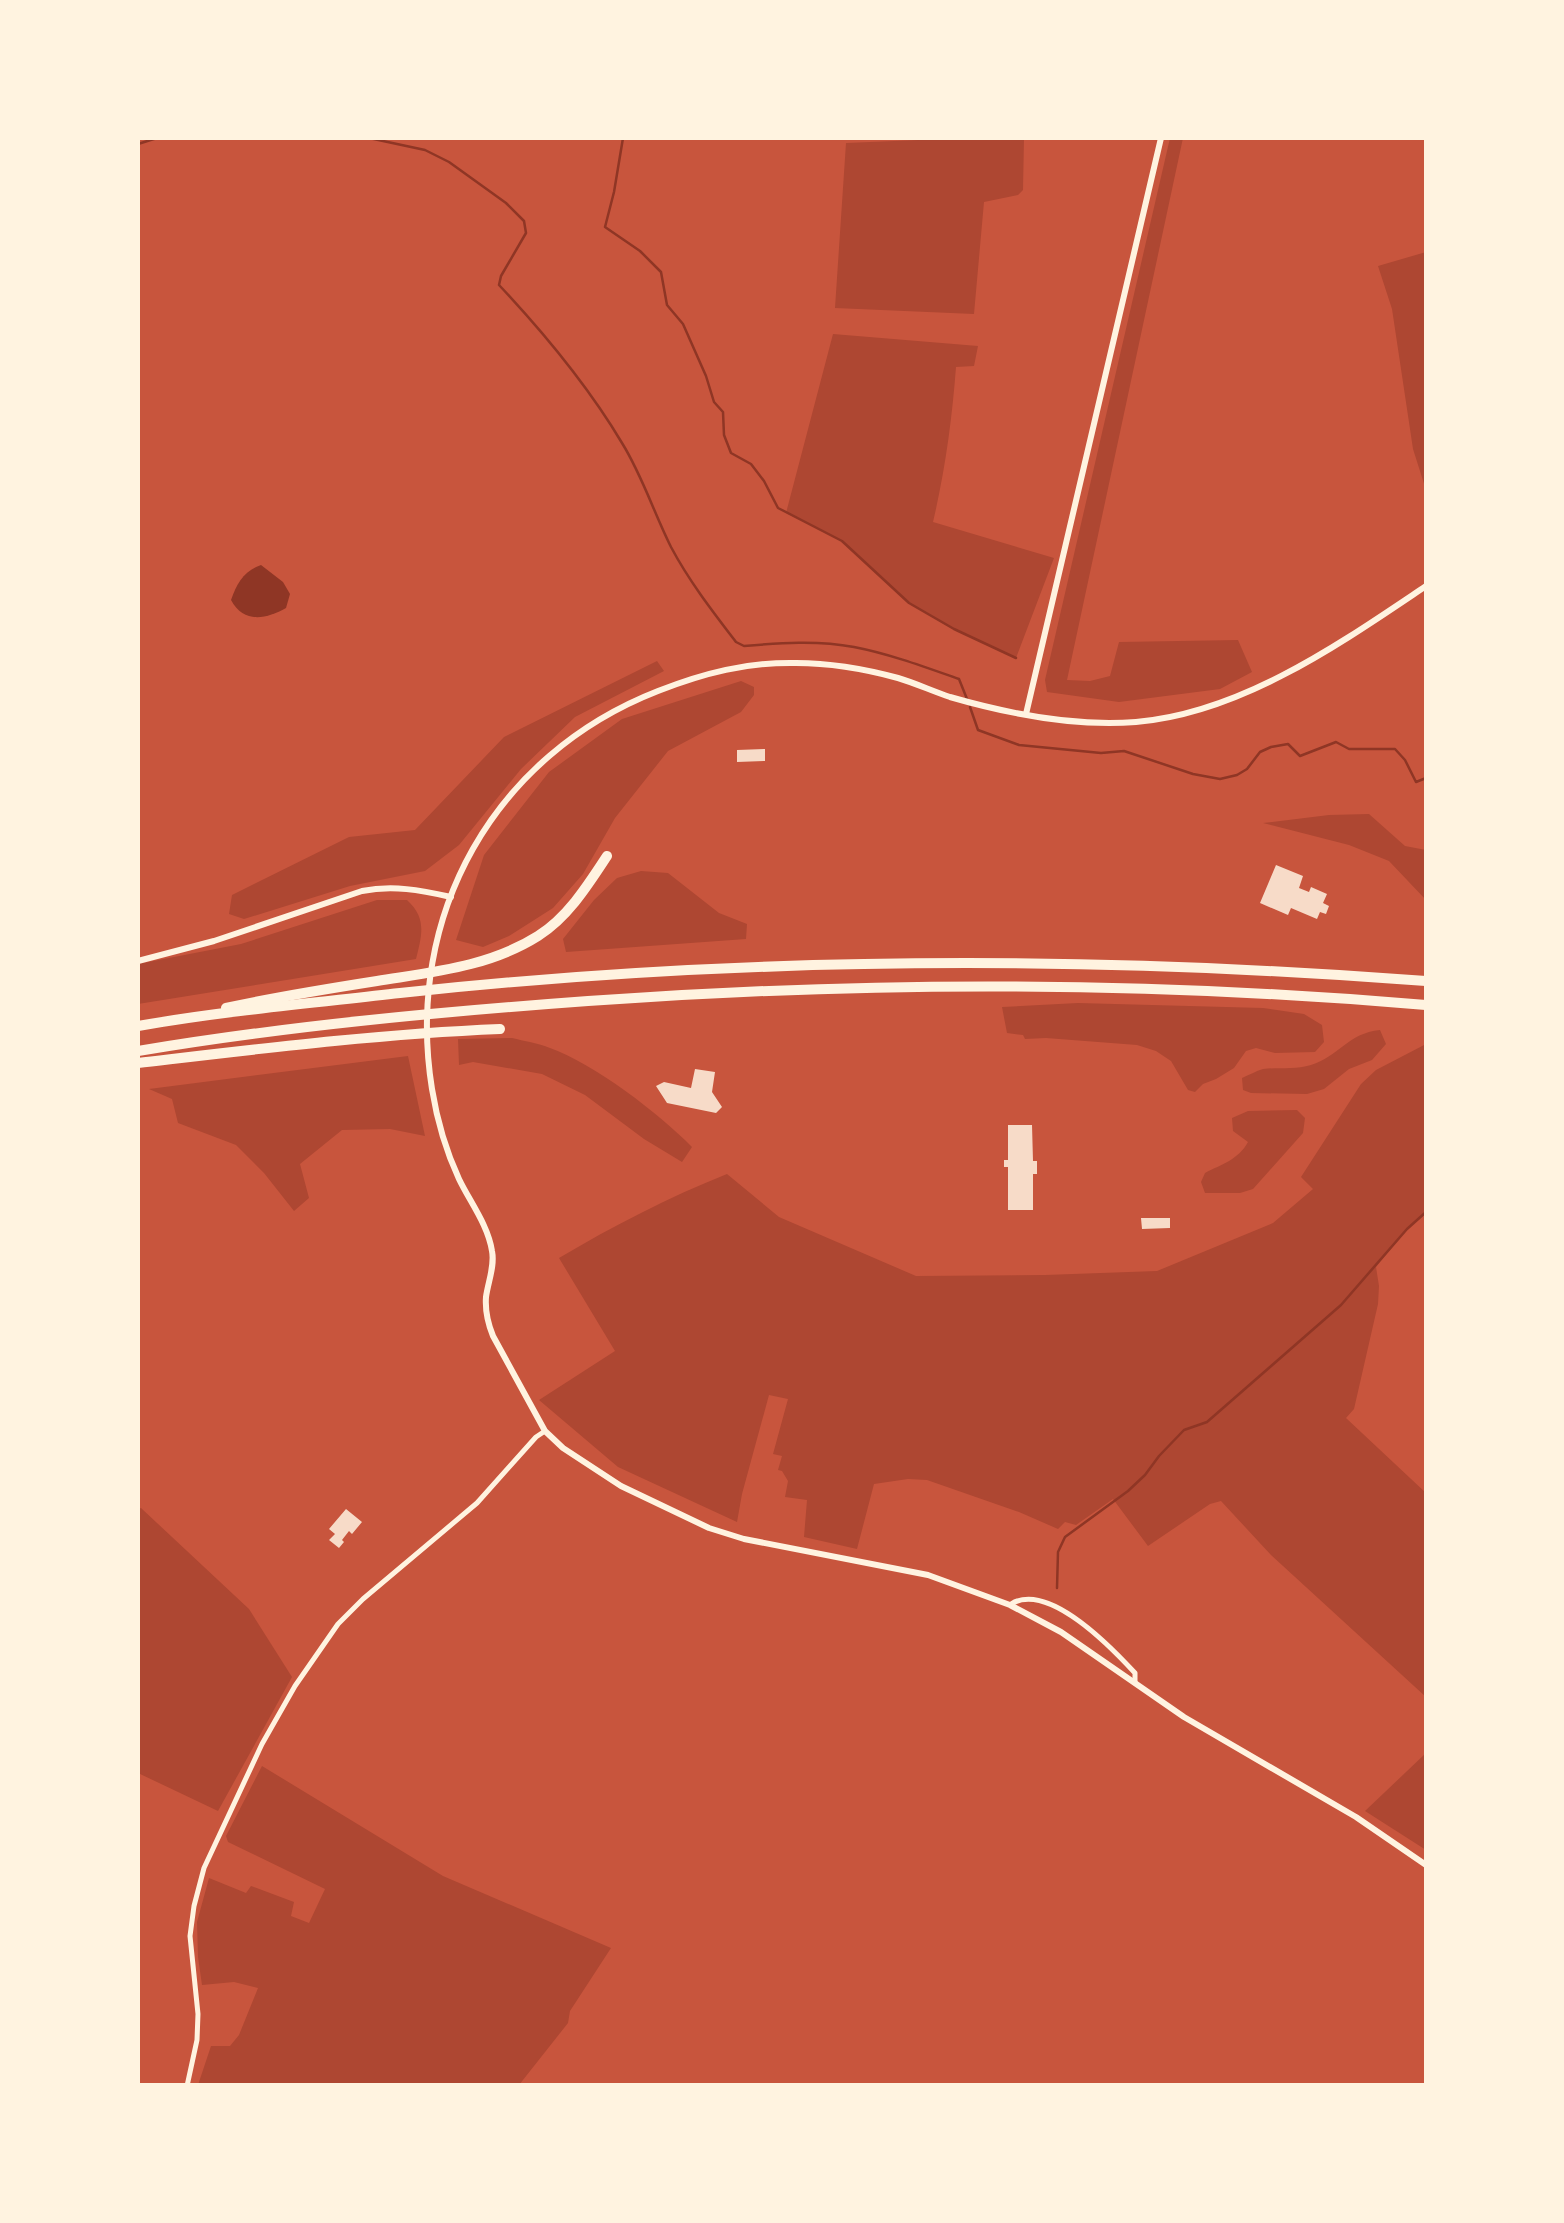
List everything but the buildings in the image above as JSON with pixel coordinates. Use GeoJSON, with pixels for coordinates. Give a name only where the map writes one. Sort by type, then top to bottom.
{"type":"FeatureCollection","features":[{"type":"Feature","properties":{"kind":"highway"},"geometry":{"type":"LineString","coordinates":[[142,1026],[279,997],[458,968],[492,958],[540,935],[577,902],[607,856]]}},
{"type":"Feature","properties":{"kind":"highway"},"geometry":{"type":"LineString","coordinates":[[142,1026],[481,984],[804,965],[946,962],[1177,966],[1426,982]]}},
{"type":"Feature","properties":{"kind":"highway"},"geometry":{"type":"LineString","coordinates":[[138,1051],[311,1026],[718,992],[1094,987],[1426,1005]]}},
{"type":"Feature","properties":{"kind":"highway"},"geometry":{"type":"LineString","coordinates":[[138,1063],[398,1035],[500,1029]]}},
{"type":"Feature","properties":{"kind":"street"},"geometry":{"type":"LineString","coordinates":[[1026,714],[1161,138]]}},
{"type":"Feature","properties":{"kind":"street"},"geometry":{"type":"LineString","coordinates":[[1426,586],[1298,666],[1220,703],[1138,722],[1090,724],[1026,714],[959,698],[900,678],[800,662],[737,667],[685,681],[631,702],[580,730],[522,780],[480,836],[440,923],[426,1022],[438,1122],[492,1249],[486,1299],[488,1323],[545,1431],[563,1448],[605,1476],[709,1528],[768,1546],[928,1575],[1010,1605],[1061,1632],[1184,1717],[1356,1818],[1426,1865]]}},
{"type":"Feature","properties":{"kind":"street"},"geometry":{"type":"LineString","coordinates":[[138,961],[214,941],[381,887],[406,887],[451,897]]}},
{"type":"Feature","properties":{"kind":"street"},"geometry":{"type":"LineString","coordinates":[[186,2086],[197,2040],[190,1936],[194,1906],[204,1868],[262,1744],[295,1686],[338,1624],[477,1503],[545,1431]]}},
{"type":"Feature","properties":{"kind":"street"},"geometry":{"type":"LineString","coordinates":[[1010,1605],[1024,1599],[1065,1612],[1086,1624],[1135,1672],[1136,1683]]}},
{"type":"Feature","properties":{"kind":"shaded area"},"geometry":{"type":"Polygon","coordinates":[[[1024,138],[1023,190],[1018,195],[984,202],[974,314],[835,308],[846,143],[1024,138]]]}},
{"type":"Feature","properties":{"kind":"shaded area"},"geometry":{"type":"Polygon","coordinates":[[[1170,138],[1183,138],[1067,680],[1090,681],[1110,676],[1119,642],[1238,640],[1252,672],[1220,689],[1119,702],[1047,692],[1045,680],[1170,138]]]}},
{"type":"Feature","properties":{"kind":"shaded area"},"geometry":{"type":"Polygon","coordinates":[[[1426,252],[1426,490],[1413,449],[1392,309],[1378,266],[1426,252]]]}},
{"type":"Feature","properties":{"kind":"shaded area"},"geometry":{"type":"Polygon","coordinates":[[[833,334],[978,346],[974,366],[956,367],[948,445],[933,522],[1054,558],[1016,658],[951,628],[909,603],[842,541],[786,513],[833,334]]]}},
{"type":"Feature","properties":{"kind":"shaded area"},"geometry":{"type":"Polygon","coordinates":[[[261,565],[283,582],[290,594],[286,608],[263,617],[249,616],[231,600],[242,578],[261,565]]]}},
{"type":"Feature","properties":{"kind":"shaded area"},"geometry":{"type":"Polygon","coordinates":[[[657,661],[664,671],[575,717],[521,769],[459,845],[425,871],[350,886],[244,919],[229,914],[232,895],[349,837],[415,830],[504,737],[657,661]]]}},
{"type":"Feature","properties":{"kind":"shaded area"},"geometry":{"type":"Polygon","coordinates":[[[741,681],[754,687],[754,695],[741,712],[668,751],[615,818],[583,874],[553,908],[509,936],[483,947],[456,940],[484,855],[549,772],[622,719],[741,681]]]}},
{"type":"Feature","properties":{"kind":"shaded area"},"geometry":{"type":"Polygon","coordinates":[[[1369,814],[1405,846],[1426,850],[1426,900],[1389,861],[1349,845],[1263,823],[1329,815],[1369,814]]]}},
{"type":"Feature","properties":{"kind":"shaded area"},"geometry":{"type":"Polygon","coordinates":[[[641,871],[668,873],[719,913],[747,924],[746,939],[566,952],[563,939],[594,900],[617,878],[641,871]]]}},
{"type":"Feature","properties":{"kind":"shaded area"},"geometry":{"type":"Polygon","coordinates":[[[377,900],[407,900],[418,913],[421,927],[416,959],[138,1004],[138,964],[241,944],[377,900]]]}},
{"type":"Feature","properties":{"kind":"shaded area"},"geometry":{"type":"Polygon","coordinates":[[[1078,1003],[1263,1008],[1304,1014],[1322,1025],[1324,1042],[1315,1052],[1275,1053],[1256,1048],[1246,1051],[1234,1068],[1195,1092],[1188,1090],[1171,1061],[1137,1045],[1025,1039],[1023,1035],[1007,1033],[1002,1007],[1078,1003]]]}},
{"type":"Feature","properties":{"kind":"shaded area"},"geometry":{"type":"Polygon","coordinates":[[[1380,1030],[1386,1044],[1372,1060],[1349,1069],[1324,1089],[1307,1094],[1243,1090],[1242,1078],[1255,1072],[1311,1065],[1351,1040],[1380,1030]]]}},
{"type":"Feature","properties":{"kind":"shaded area"},"geometry":{"type":"Polygon","coordinates":[[[512,1038],[545,1046],[586,1065],[644,1105],[692,1147],[682,1162],[585,1095],[542,1074],[473,1062],[459,1065],[458,1039],[512,1038]]]}},
{"type":"Feature","properties":{"kind":"shaded area"},"geometry":{"type":"Polygon","coordinates":[[[1426,1044],[1426,1212],[1376,1267],[1378,1304],[1354,1409],[1346,1418],[1426,1493],[1426,1697],[1271,1555],[1221,1501],[1210,1504],[1148,1546],[1113,1499],[1076,1525],[1065,1522],[1058,1529],[927,1480],[908,1479],[874,1484],[857,1549],[804,1537],[807,1500],[785,1497],[788,1481],[778,1470],[782,1456],[773,1454],[788,1399],[769,1395],[737,1522],[618,1467],[539,1400],[615,1351],[559,1258],[684,1192],[727,1174],[779,1217],[916,1276],[1157,1271],[1273,1223],[1313,1189],[1301,1177],[1361,1084],[1376,1070],[1426,1044]]]}},
{"type":"Feature","properties":{"kind":"shaded area"},"geometry":{"type":"Polygon","coordinates":[[[408,1056],[425,1136],[390,1129],[342,1130],[300,1164],[309,1198],[294,1211],[236,1145],[178,1123],[172,1099],[149,1089],[408,1056]]]}},
{"type":"Feature","properties":{"kind":"shaded area"},"geometry":{"type":"Polygon","coordinates":[[[1297,1110],[1305,1118],[1303,1133],[1253,1189],[1205,1193],[1201,1182],[1205,1173],[1234,1157],[1248,1142],[1233,1131],[1232,1118],[1248,1111],[1297,1110]]]}},
{"type":"Feature","properties":{"kind":"shaded area"},"geometry":{"type":"Polygon","coordinates":[[[141,1508],[249,1609],[292,1677],[218,1811],[138,1773],[141,1508]]]}},
{"type":"Feature","properties":{"kind":"shaded area"},"geometry":{"type":"Polygon","coordinates":[[[1426,1753],[1426,1850],[1365,1811],[1426,1753]]]}},
{"type":"Feature","properties":{"kind":"shaded area"},"geometry":{"type":"Polygon","coordinates":[[[262,1766],[443,1876],[611,1948],[570,2011],[568,2023],[519,2085],[198,2085],[211,2046],[230,2046],[239,2035],[258,1988],[234,1982],[202,1985],[197,1922],[209,1878],[246,1893],[251,1886],[294,1902],[291,1916],[309,1923],[325,1889],[228,1842],[226,1836],[262,1766]]]}},
{"type":"Feature","properties":{"kind":"waterway"},"geometry":{"type":"LineString","coordinates":[[138,144],[157,138]]}},
{"type":"Feature","properties":{"kind":"waterway"},"geometry":{"type":"LineString","coordinates":[[369,138],[425,150],[449,162],[506,203],[524,221],[526,233],[499,285],[565,361],[609,422],[636,468],[678,560],[736,642],[744,646],[826,643],[867,650],[959,679],[967,699]]}},
{"type":"Feature","properties":{"kind":"waterway"},"geometry":{"type":"LineString","coordinates":[[623,138],[605,227],[640,251],[661,272],[667,305],[683,324],[714,402],[723,412],[724,435],[731,453],[751,464],[778,508],[842,541],[909,603],[1016,658]]}},
{"type":"Feature","properties":{"kind":"waterway"},"geometry":{"type":"LineString","coordinates":[[970,707],[978,730],[1019,745],[1101,753],[1124,751],[1220,779],[1247,769],[1260,752],[1271,747],[1288,744],[1300,756],[1336,742],[1349,749],[1395,749],[1416,782],[1426,778]]}},
{"type":"Feature","properties":{"kind":"waterway"},"geometry":{"type":"LineString","coordinates":[[1057,1588],[1058,1552],[1065,1537],[1128,1491],[1184,1430],[1207,1422],[1341,1305],[1426,1212]]}}]}
